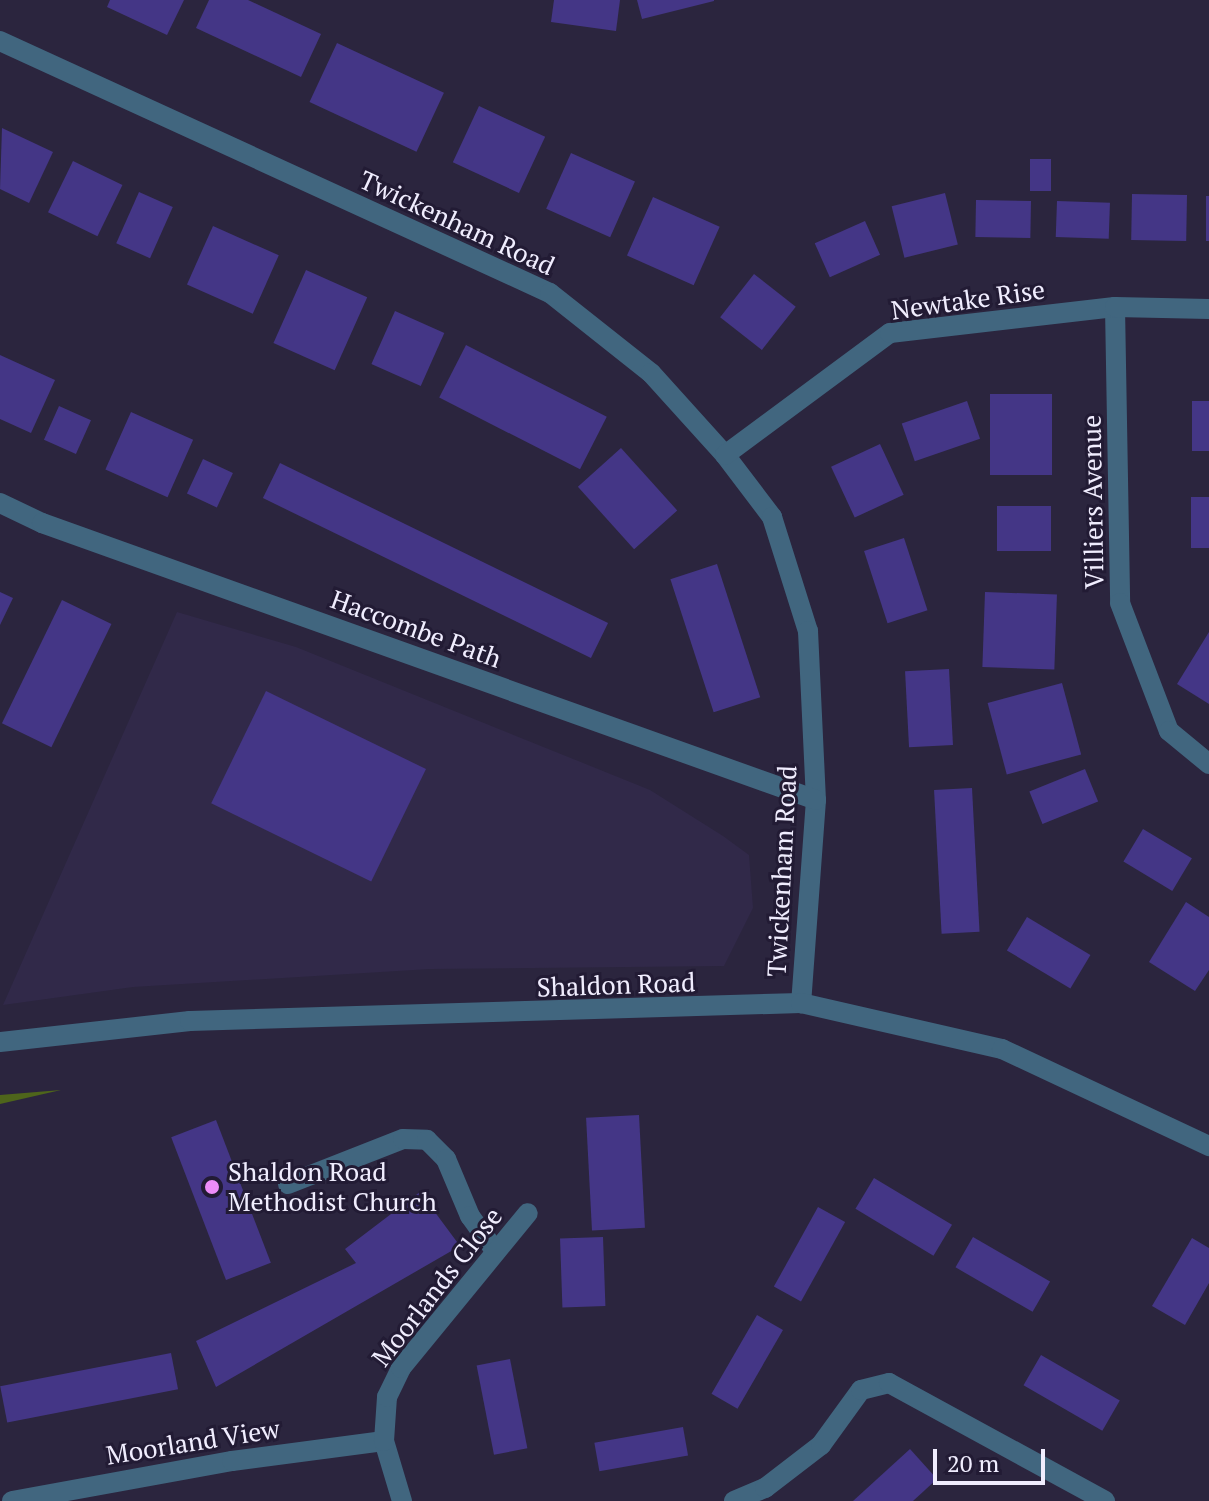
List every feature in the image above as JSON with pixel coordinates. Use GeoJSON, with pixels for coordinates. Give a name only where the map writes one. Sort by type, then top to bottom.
{"type":"FeatureCollection","features":[{"type":"Feature","properties":{"kind":"street","name":"Twickenham Road"},"geometry":{"type":"LineString","coordinates":[[0,41],[550,293],[651,373],[725,455],[772,517],[808,631],[816,800],[801,1003]]}},
{"type":"Feature","properties":{"kind":"street","name":"Newtake Rise"},"geometry":{"type":"LineString","coordinates":[[725,455],[890,333],[1115,307],[1209,309]]}},
{"type":"Feature","properties":{"kind":"street","name":"Villiers Avenue"},"geometry":{"type":"LineString","coordinates":[[1115,307],[1120,603],[1169,731],[1209,764]]}},
{"type":"Feature","properties":{"kind":"street","name":"Haccombe Path"},"geometry":{"type":"LineString","coordinates":[[0,503],[42,523],[816,800]]}},
{"type":"Feature","properties":{"kind":"street","name":"Shaldon Road"},"geometry":{"type":"LineString","coordinates":[[0,1042],[190,1021],[801,1003],[1002,1049],[1209,1146]]}},
{"type":"Feature","properties":{"kind":"street"},"geometry":{"type":"LineString","coordinates":[[288,1184],[403,1139],[427,1140],[446,1159],[470,1216],[496,1252]]}},
{"type":"Feature","properties":{"kind":"street","name":"Moorlands Close"},"geometry":{"type":"LineString","coordinates":[[384,1441],[387,1397],[401,1368],[528,1213]]}},
{"type":"Feature","properties":{"kind":"street"},"geometry":{"type":"LineString","coordinates":[[734,1501],[765,1488],[821,1445],[861,1390],[889,1383],[1105,1501]]}},
{"type":"Feature","properties":{"kind":"street"},"geometry":{"type":"LineString","coordinates":[[384,1441],[402,1501]]}},
{"type":"Feature","properties":{"kind":"street","name":"Moorland View"},"geometry":{"type":"LineString","coordinates":[[12,1501],[232,1461],[384,1441]]}},
{"type":"Feature","properties":{"kind":"shaded area"},"geometry":{"type":"Polygon","coordinates":[[[177,612],[296,647],[650,790],[723,836],[749,855],[753,908],[724,966],[430,969],[133,987],[3,1005],[177,612]]]}},
{"type":"Feature","properties":{"kind":"green space"},"geometry":{"type":"Polygon","coordinates":[[[61,1090],[0,1104],[0,1095],[61,1090]]]}},
{"type":"Feature","properties":{"kind":"building"},"geometry":{"type":"Polygon","coordinates":[[[110,0],[184,0],[167,35],[107,7],[110,0]]]}},
{"type":"Feature","properties":{"kind":"building"},"geometry":{"type":"Polygon","coordinates":[[[209,0],[248,0],[321,34],[301,77],[196,28],[209,0]]]}},
{"type":"Feature","properties":{"kind":"building"},"geometry":{"type":"Polygon","coordinates":[[[554,0],[620,0],[616,31],[551,22],[554,0]]]}},
{"type":"Feature","properties":{"kind":"building"},"geometry":{"type":"Polygon","coordinates":[[[637,0],[714,0],[714,1],[642,19],[637,0]]]}},
{"type":"Feature","properties":{"kind":"building"},"geometry":{"type":"Polygon","coordinates":[[[337,43],[444,93],[416,152],[310,102],[337,43]]]}},
{"type":"Feature","properties":{"kind":"building"},"geometry":{"type":"Polygon","coordinates":[[[479,106],[545,137],[519,193],[453,162],[479,106]]]}},
{"type":"Feature","properties":{"kind":"building"},"geometry":{"type":"Polygon","coordinates":[[[2,128],[53,152],[29,203],[0,189],[2,128]]]}},
{"type":"Feature","properties":{"kind":"building"},"geometry":{"type":"Polygon","coordinates":[[[571,153],[635,181],[610,237],[546,209],[571,153]]]}},
{"type":"Feature","properties":{"kind":"building"},"geometry":{"type":"Polygon","coordinates":[[[1030,159],[1051,159],[1051,191],[1030,191],[1030,159]]]}},
{"type":"Feature","properties":{"kind":"building"},"geometry":{"type":"Polygon","coordinates":[[[73,161],[122,185],[97,236],[48,212],[73,161]]]}},
{"type":"Feature","properties":{"kind":"building"},"geometry":{"type":"Polygon","coordinates":[[[139,192],[173,207],[150,258],[116,243],[139,192]]]}},
{"type":"Feature","properties":{"kind":"building"},"geometry":{"type":"Polygon","coordinates":[[[945,193],[958,244],[904,258],[892,206],[945,193]]]}},
{"type":"Feature","properties":{"kind":"building"},"geometry":{"type":"Polygon","coordinates":[[[1132,194],[1187,195],[1186,241],[1131,240],[1132,194]]]}},
{"type":"Feature","properties":{"kind":"building"},"geometry":{"type":"Polygon","coordinates":[[[1206,196],[1209,196],[1209,241],[1206,241],[1206,196]]]}},
{"type":"Feature","properties":{"kind":"building"},"geometry":{"type":"Polygon","coordinates":[[[653,197],[720,227],[694,285],[627,255],[653,197]]]}},
{"type":"Feature","properties":{"kind":"building"},"geometry":{"type":"Polygon","coordinates":[[[976,200],[1031,201],[1030,238],[975,237],[976,200]]]}},
{"type":"Feature","properties":{"kind":"building"},"geometry":{"type":"Polygon","coordinates":[[[1057,201],[1110,203],[1109,239],[1056,237],[1057,201]]]}},
{"type":"Feature","properties":{"kind":"building"},"geometry":{"type":"Polygon","coordinates":[[[865,221],[880,255],[830,277],[815,243],[865,221]]]}},
{"type":"Feature","properties":{"kind":"building"},"geometry":{"type":"Polygon","coordinates":[[[213,226],[279,255],[253,314],[187,284],[213,226]]]}},
{"type":"Feature","properties":{"kind":"building"},"geometry":{"type":"Polygon","coordinates":[[[306,270],[367,297],[335,370],[273,343],[306,270]]]}},
{"type":"Feature","properties":{"kind":"building"},"geometry":{"type":"Polygon","coordinates":[[[754,274],[796,307],[762,350],[720,317],[754,274]]]}},
{"type":"Feature","properties":{"kind":"building"},"geometry":{"type":"Polygon","coordinates":[[[395,311],[444,333],[421,386],[371,364],[395,311]]]}},
{"type":"Feature","properties":{"kind":"building"},"geometry":{"type":"Polygon","coordinates":[[[466,345],[607,417],[580,469],[439,398],[466,345]]]}},
{"type":"Feature","properties":{"kind":"building"},"geometry":{"type":"Polygon","coordinates":[[[0,355],[55,380],[31,433],[0,419],[0,355]]]}},
{"type":"Feature","properties":{"kind":"building"},"geometry":{"type":"Polygon","coordinates":[[[990,394],[1052,394],[1052,475],[990,475],[990,394]]]}},
{"type":"Feature","properties":{"kind":"building"},"geometry":{"type":"Polygon","coordinates":[[[967,401],[980,439],[915,461],[902,423],[967,401]]]}},
{"type":"Feature","properties":{"kind":"building"},"geometry":{"type":"Polygon","coordinates":[[[1192,401],[1209,401],[1209,451],[1192,451],[1192,401]]]}},
{"type":"Feature","properties":{"kind":"building"},"geometry":{"type":"Polygon","coordinates":[[[59,406],[91,420],[76,454],[44,440],[59,406]]]}},
{"type":"Feature","properties":{"kind":"building"},"geometry":{"type":"Polygon","coordinates":[[[131,412],[193,440],[167,497],[105,470],[131,412]]]}},
{"type":"Feature","properties":{"kind":"building"},"geometry":{"type":"Polygon","coordinates":[[[880,444],[904,495],[855,518],[831,467],[880,444]]]}},
{"type":"Feature","properties":{"kind":"building"},"geometry":{"type":"Polygon","coordinates":[[[621,448],[677,510],[634,549],[578,487],[621,448]]]}},
{"type":"Feature","properties":{"kind":"building"},"geometry":{"type":"Polygon","coordinates":[[[203,459],[233,473],[217,507],[187,493],[203,459]]]}},
{"type":"Feature","properties":{"kind":"building"},"geometry":{"type":"Polygon","coordinates":[[[280,463],[608,623],[591,658],[263,498],[280,463]]]}},
{"type":"Feature","properties":{"kind":"building"},"geometry":{"type":"Polygon","coordinates":[[[1191,497],[1209,497],[1209,548],[1191,548],[1191,497]]]}},
{"type":"Feature","properties":{"kind":"building"},"geometry":{"type":"Polygon","coordinates":[[[997,506],[1051,506],[1051,551],[997,551],[997,506]]]}},
{"type":"Feature","properties":{"kind":"building"},"geometry":{"type":"Polygon","coordinates":[[[904,538],[927,610],[888,623],[864,551],[904,538]]]}},
{"type":"Feature","properties":{"kind":"building"},"geometry":{"type":"Polygon","coordinates":[[[717,564],[760,697],[714,712],[670,579],[717,564]]]}},
{"type":"Feature","properties":{"kind":"building"},"geometry":{"type":"Polygon","coordinates":[[[0,592],[13,598],[0,625],[0,592]]]}},
{"type":"Feature","properties":{"kind":"building"},"geometry":{"type":"Polygon","coordinates":[[[985,592],[1057,595],[1054,669],[982,667],[985,592]]]}},
{"type":"Feature","properties":{"kind":"building"},"geometry":{"type":"Polygon","coordinates":[[[62,600],[111,624],[51,747],[2,723],[62,600]]]}},
{"type":"Feature","properties":{"kind":"building"},"geometry":{"type":"Polygon","coordinates":[[[1209,632],[1209,704],[1177,684],[1209,632]]]}},
{"type":"Feature","properties":{"kind":"building"},"geometry":{"type":"Polygon","coordinates":[[[949,669],[953,745],[909,747],[905,671],[949,669]]]}},
{"type":"Feature","properties":{"kind":"building"},"geometry":{"type":"Polygon","coordinates":[[[1062,683],[1081,754],[1007,774],[988,703],[1062,683]]]}},
{"type":"Feature","properties":{"kind":"building"},"geometry":{"type":"Polygon","coordinates":[[[266,691],[426,769],[371,881],[211,803],[266,691]]]}},
{"type":"Feature","properties":{"kind":"building"},"geometry":{"type":"Polygon","coordinates":[[[1085,769],[1098,801],[1042,824],[1029,791],[1085,769]]]}},
{"type":"Feature","properties":{"kind":"building"},"geometry":{"type":"Polygon","coordinates":[[[972,788],[980,932],[942,934],[934,790],[972,788]]]}},
{"type":"Feature","properties":{"kind":"building"},"geometry":{"type":"Polygon","coordinates":[[[1143,829],[1192,858],[1172,891],[1123,862],[1143,829]]]}},
{"type":"Feature","properties":{"kind":"building"},"geometry":{"type":"Polygon","coordinates":[[[1186,902],[1209,917],[1209,970],[1195,991],[1149,962],[1186,902]]]}},
{"type":"Feature","properties":{"kind":"building"},"geometry":{"type":"Polygon","coordinates":[[[1027,917],[1090,955],[1070,989],[1007,950],[1027,917]]]}},
{"type":"Feature","properties":{"kind":"building"},"geometry":{"type":"Polygon","coordinates":[[[639,1115],[645,1228],[592,1231],[586,1118],[639,1115]]]}},
{"type":"Feature","properties":{"kind":"building"},"geometry":{"type":"Polygon","coordinates":[[[216,1120],[271,1263],[226,1280],[171,1137],[216,1120]]]}},
{"type":"Feature","properties":{"kind":"building"},"geometry":{"type":"Polygon","coordinates":[[[874,1178],[952,1225],[933,1256],[855,1209],[874,1178]]]}},
{"type":"Feature","properties":{"kind":"building"},"geometry":{"type":"Polygon","coordinates":[[[420,1192],[460,1246],[216,1387],[196,1341],[356,1263],[345,1249],[420,1192]]]}},
{"type":"Feature","properties":{"kind":"building"},"geometry":{"type":"Polygon","coordinates":[[[818,1207],[845,1222],[801,1302],[774,1287],[818,1207]]]}},
{"type":"Feature","properties":{"kind":"building"},"geometry":{"type":"Polygon","coordinates":[[[603,1237],[605,1306],[562,1307],[560,1239],[603,1237]]]}},
{"type":"Feature","properties":{"kind":"building"},"geometry":{"type":"Polygon","coordinates":[[[973,1237],[1050,1281],[1033,1312],[956,1267],[973,1237]]]}},
{"type":"Feature","properties":{"kind":"building"},"geometry":{"type":"Polygon","coordinates":[[[1192,1238],[1209,1248],[1209,1283],[1185,1325],[1152,1306],[1192,1238]]]}},
{"type":"Feature","properties":{"kind":"building"},"geometry":{"type":"Polygon","coordinates":[[[757,1315],[783,1330],[737,1409],[712,1394],[757,1315]]]}},
{"type":"Feature","properties":{"kind":"building"},"geometry":{"type":"Polygon","coordinates":[[[171,1353],[178,1389],[7,1423],[0,1386],[171,1353]]]}},
{"type":"Feature","properties":{"kind":"building"},"geometry":{"type":"Polygon","coordinates":[[[1041,1355],[1120,1400],[1102,1431],[1024,1385],[1041,1355]]]}},
{"type":"Feature","properties":{"kind":"building"},"geometry":{"type":"Polygon","coordinates":[[[510,1359],[527,1448],[494,1455],[477,1365],[510,1359]]]}},
{"type":"Feature","properties":{"kind":"building"},"geometry":{"type":"Polygon","coordinates":[[[683,1427],[688,1456],[599,1471],[594,1443],[683,1427]]]}},
{"type":"Feature","properties":{"kind":"building"},"geometry":{"type":"Polygon","coordinates":[[[910,1449],[937,1479],[913,1501],[853,1501],[910,1449]]]}},
{"type":"Feature","properties":{"kind":"place","name":"Shaldon Road Methodist Church"},"geometry":{"type":"Point","coordinates":[212,1187]}}]}
